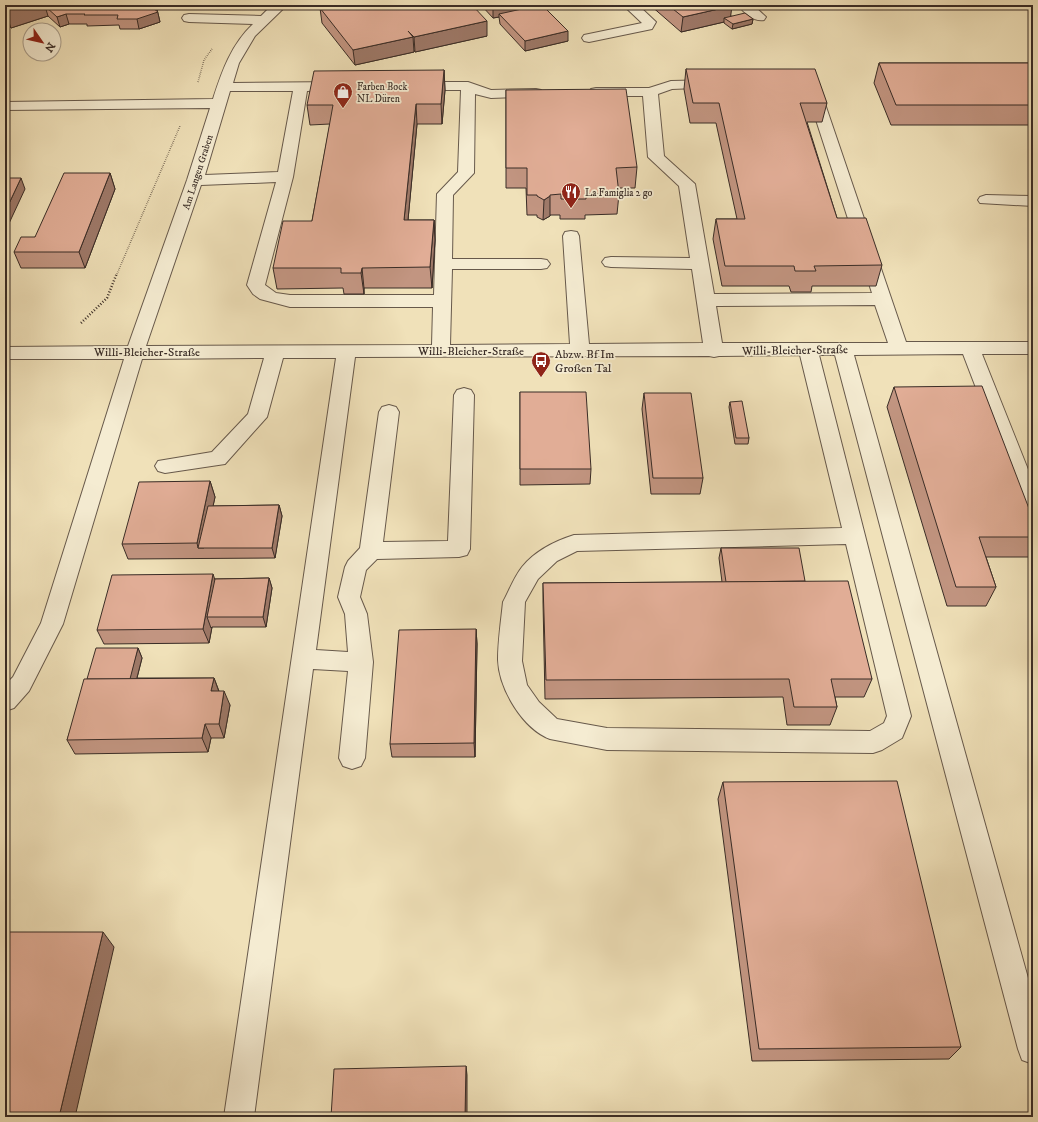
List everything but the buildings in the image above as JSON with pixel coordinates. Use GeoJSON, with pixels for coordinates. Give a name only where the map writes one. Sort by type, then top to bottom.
{"type":"FeatureCollection","features":[{"type":"Feature","properties":{"kind":"street","name":"Am Langen Graben"},"geometry":{"type":"LineString","coordinates":[[5,702],[20,684],[52,624],[135,352],[195,180],[232,63],[250,34],[280,5]]}},
{"type":"Feature","properties":{"kind":"street"},"geometry":{"type":"LineString","coordinates":[[589,38],[647,26],[649,22],[630,5]]}},
{"type":"Feature","properties":{"kind":"street"},"geometry":{"type":"LineString","coordinates":[[745,5],[759,16]]}},
{"type":"Feature","properties":{"kind":"street"},"geometry":{"type":"LineString","coordinates":[[189,18],[264,20]]}},
{"type":"Feature","properties":{"kind":"street"},"geometry":{"type":"LineString","coordinates":[[578,92],[650,92],[671,85],[726,84]]}},
{"type":"Feature","properties":{"kind":"street"},"geometry":{"type":"LineString","coordinates":[[804,84],[811,84],[899,349]]}},
{"type":"Feature","properties":{"kind":"street"},"geometry":{"type":"LineString","coordinates":[[301,86],[285,177],[256,285],[262,294],[272,298],[290,301],[442,300]]}},
{"type":"Feature","properties":{"kind":"street"},"geometry":{"type":"LineString","coordinates":[[225,87],[357,86]]}},
{"type":"Feature","properties":{"kind":"street"},"geometry":{"type":"LineString","coordinates":[[397,86],[468,86],[490,94],[554,93]]}},
{"type":"Feature","properties":{"kind":"street"},"geometry":{"type":"LineString","coordinates":[[441,351],[446,194],[466,173],[468,86]]}},
{"type":"Feature","properties":{"kind":"street"},"geometry":{"type":"LineString","coordinates":[[5,90],[11,106],[220,104]]}},
{"type":"Feature","properties":{"kind":"street"},"geometry":{"type":"LineString","coordinates":[[650,92],[656,157],[687,184],[714,350]]}},
{"type":"Feature","properties":{"kind":"street"},"geometry":{"type":"LineString","coordinates":[[195,180],[285,177]]}},
{"type":"Feature","properties":{"kind":"street"},"geometry":{"type":"LineString","coordinates":[[986,200],[1033,201]]}},
{"type":"Feature","properties":{"kind":"street"},"geometry":{"type":"LineString","coordinates":[[571,236],[580,351]]}},
{"type":"Feature","properties":{"kind":"street"},"geometry":{"type":"LineString","coordinates":[[611,262],[700,264]]}},
{"type":"Feature","properties":{"kind":"street"},"geometry":{"type":"LineString","coordinates":[[443,264],[541,264]]}},
{"type":"Feature","properties":{"kind":"street"},"geometry":{"type":"LineString","coordinates":[[705,300],[882,299]]}},
{"type":"Feature","properties":{"kind":"street"},"geometry":{"type":"LineString","coordinates":[[970,348],[1033,508]]}},
{"type":"Feature","properties":{"kind":"street","name":"Willi-Bleicher-Straße"},"geometry":{"type":"LineString","coordinates":[[5,353],[1033,348]]}},
{"type":"Feature","properties":{"kind":"street"},"geometry":{"type":"LineString","coordinates":[[808,350],[855,536],[899,716],[892,730],[873,742],[607,739],[550,728],[530,709],[516,688],[510,661],[514,602],[530,573],[549,555],[574,543],[855,536]]}},
{"type":"Feature","properties":{"kind":"street"},"geometry":{"type":"LineString","coordinates":[[843,350],[1028,1012],[1033,1049]]}},
{"type":"Feature","properties":{"kind":"street"},"geometry":{"type":"LineString","coordinates":[[165,466],[218,459],[257,417],[275,352]]}},
{"type":"Feature","properties":{"kind":"street"},"geometry":{"type":"LineString","coordinates":[[239,1117],[346,352]]}},
{"type":"Feature","properties":{"kind":"street"},"geometry":{"type":"LineString","coordinates":[[967,394],[988,395]]}},
{"type":"Feature","properties":{"kind":"street"},"geometry":{"type":"LineString","coordinates":[[371,551],[459,549],[464,395]]}},
{"type":"Feature","properties":{"kind":"street"},"geometry":{"type":"LineString","coordinates":[[352,758],[361,662],[356,614],[349,597],[356,567],[371,551],[389,412]]}},
{"type":"Feature","properties":{"kind":"street"},"geometry":{"type":"LineString","coordinates":[[304,659],[361,662]]}},
{"type":"Feature","properties":{"kind":"path"},"geometry":{"type":"LineString","coordinates":[[81,323],[107,298],[181,125]]}},
{"type":"Feature","properties":{"kind":"place","name":"Farben Bock NL Düren"},"geometry":{"type":"Point","coordinates":[343,109]}},
{"type":"Feature","properties":{"kind":"place","name":"La Famiglia 2 go"},"geometry":{"type":"Point","coordinates":[571,209]}},
{"type":"Feature","properties":{"kind":"place","name":"Abzw. Bf Im Großen Tal"},"geometry":{"type":"Point","coordinates":[541,378]}}]}
